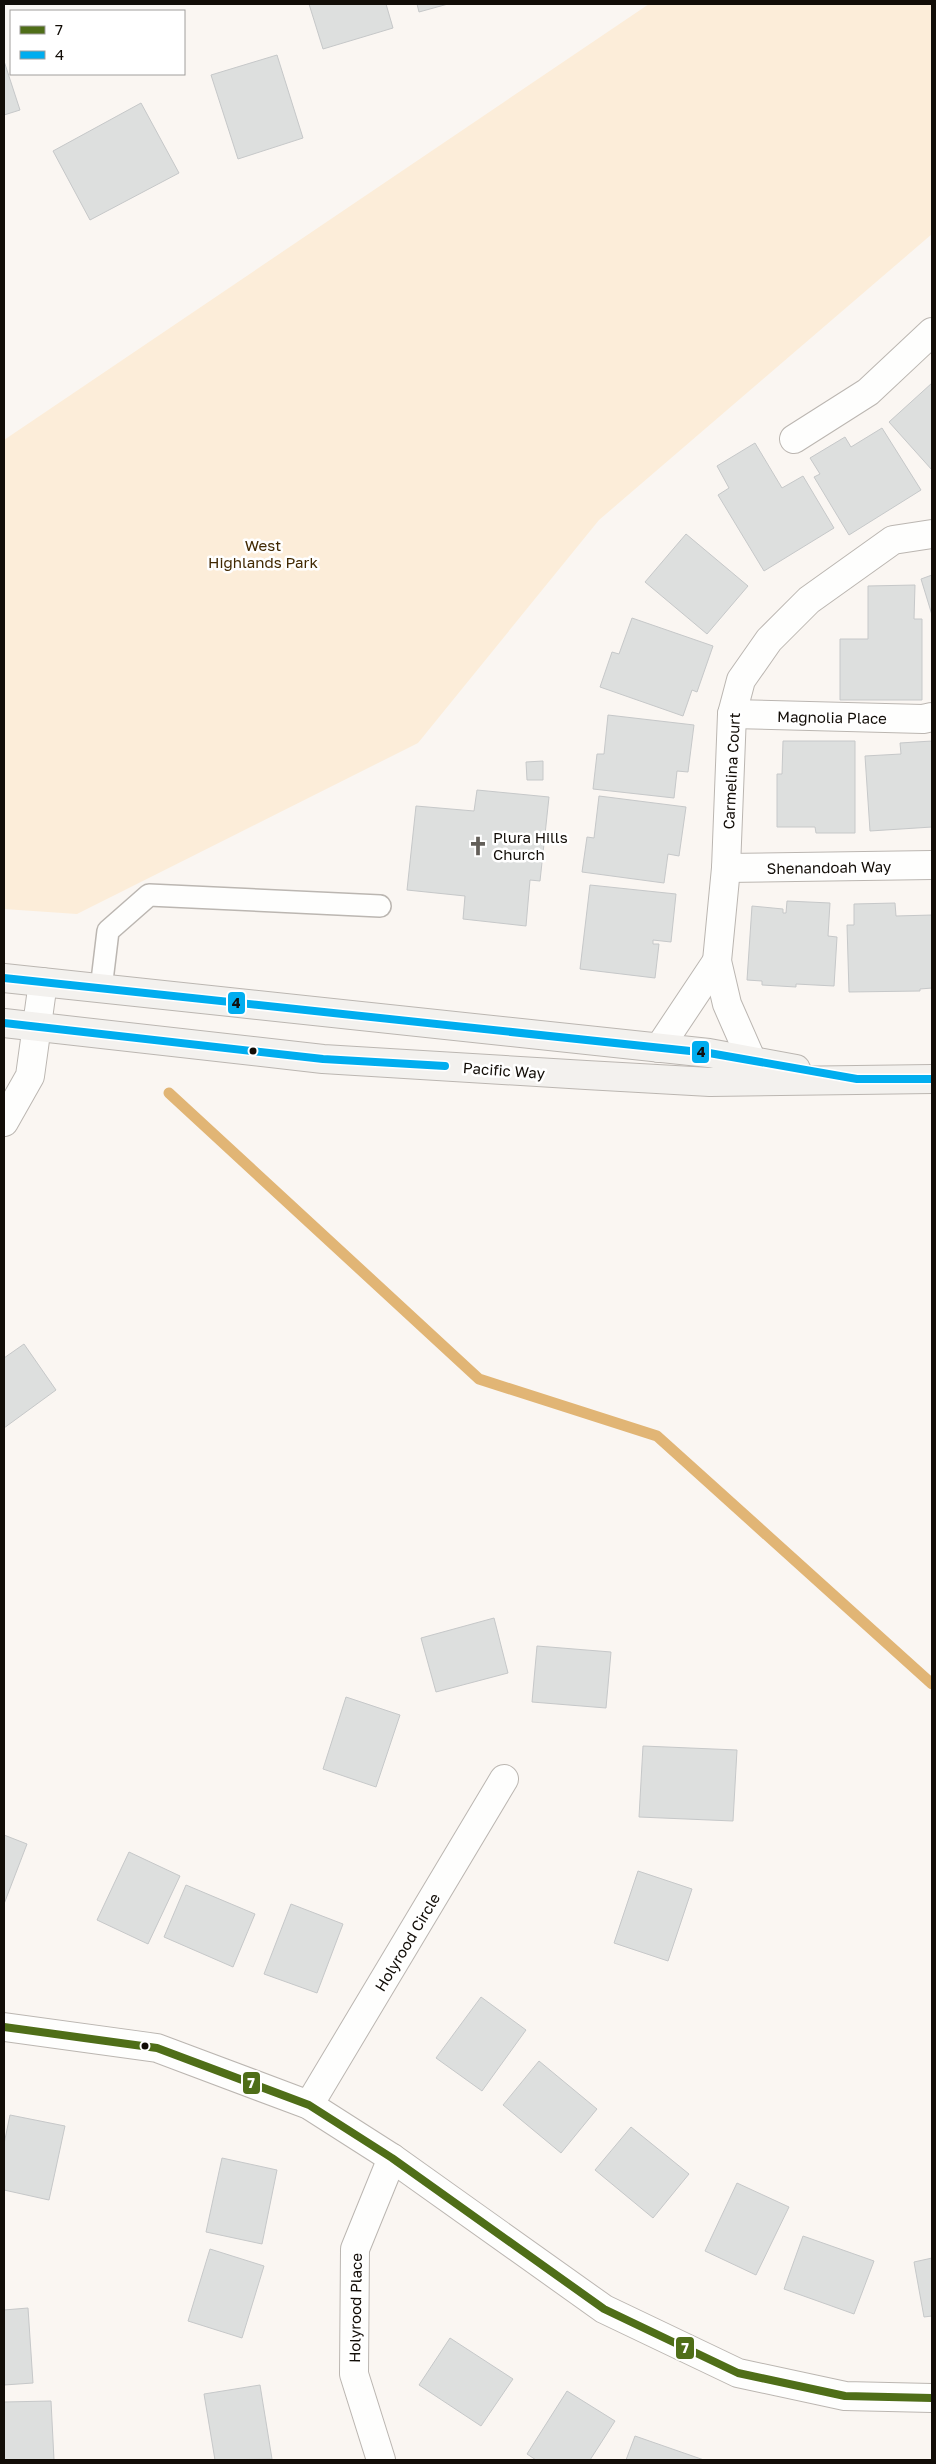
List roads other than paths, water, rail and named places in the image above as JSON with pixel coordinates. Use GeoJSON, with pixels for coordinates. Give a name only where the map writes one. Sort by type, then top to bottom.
{"type":"FeatureCollection","features":[{"type":"Feature","properties":{"kind":"main road","name":"Pacific Way"},"geometry":{"type":"LineString","coordinates":[[4,978],[101,990],[710,1053],[857,1079]]}},
{"type":"Feature","properties":{"kind":"main road","name":"Pacific Way"},"geometry":{"type":"LineString","coordinates":[[4,1023],[332,1060],[710,1082],[932,1079]]}},
{"type":"Feature","properties":{"kind":"street"},"geometry":{"type":"LineString","coordinates":[[794,438],[868,392],[932,332]]}},
{"type":"Feature","properties":{"kind":"street","name":"Carmelina Court"},"geometry":{"type":"LineString","coordinates":[[752,1061],[727,1004],[717,961],[726,868],[732,714],[741,680],[769,640],[809,600],[893,540],[932,534]]}},
{"type":"Feature","properties":{"kind":"street","name":"Magnolia Place"},"geometry":{"type":"LineString","coordinates":[[732,714],[923,719],[932,717]]}},
{"type":"Feature","properties":{"kind":"street","name":"Shenandoah Way"},"geometry":{"type":"LineString","coordinates":[[726,868],[932,866]]}},
{"type":"Feature","properties":{"kind":"street","name":"Carmelina Court"},"geometry":{"type":"LineString","coordinates":[[659,1048],[717,961]]}},
{"type":"Feature","properties":{"kind":"street"},"geometry":{"type":"LineString","coordinates":[[4,1122],[30,1076],[42,982]]}},
{"type":"Feature","properties":{"kind":"street","name":"Holyrood Circle"},"geometry":{"type":"LineString","coordinates":[[309,2105],[504,1779]]}},
{"type":"Feature","properties":{"kind":"street"},"geometry":{"type":"LineString","coordinates":[[4,2027],[157,2048],[309,2105],[392,2158],[604,2309],[738,2373],[846,2396],[932,2398]]}},
{"type":"Feature","properties":{"kind":"street","name":"Holyrood Place"},"geometry":{"type":"LineString","coordinates":[[381,2460],[354,2374],[355,2249],[392,2158]]}},
{"type":"Feature","properties":{"kind":"lane"},"geometry":{"type":"LineString","coordinates":[[101,990],[108,930],[149,895],[380,906]]}},
{"type":"Feature","properties":{"kind":"waterway"},"geometry":{"type":"LineString","coordinates":[[169,1093],[479,1379],[657,1436],[932,1684]]}},
{"type":"Feature","properties":{"kind":"place","name":"Plura Hills Church"},"geometry":{"type":"Point","coordinates":[478,846]}},
{"type":"Feature","properties":{"kind":"park label","name":"West Highlands Park"},"geometry":{"type":"Point","coordinates":[263,554]}}]}
